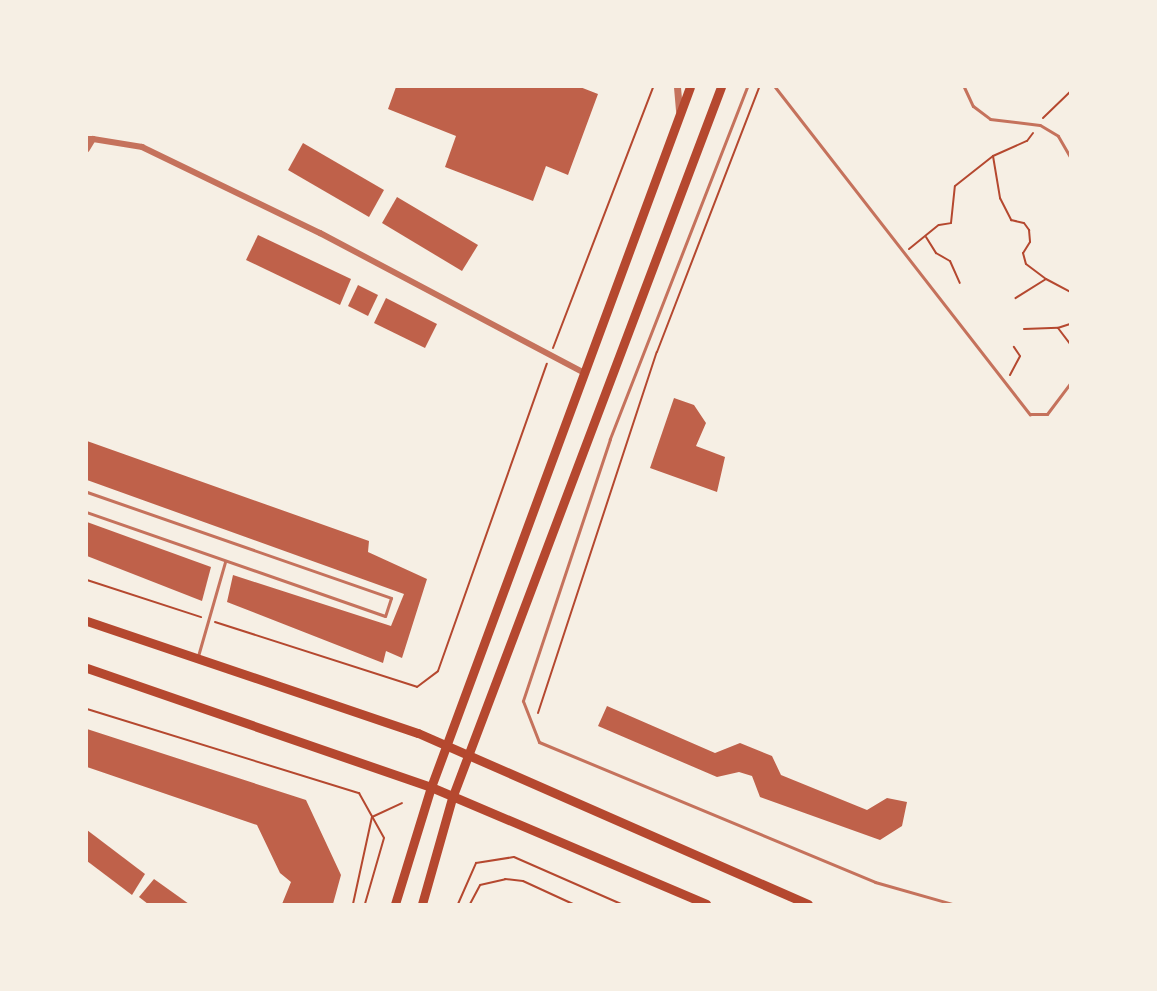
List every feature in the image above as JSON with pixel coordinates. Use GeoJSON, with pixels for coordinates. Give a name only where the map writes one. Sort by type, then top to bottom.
{"type":"FeatureCollection","features":[{"type":"Feature","properties":{"kind":"main road"},"geometry":{"type":"LineString","coordinates":[[394,904],[431,787],[690,87]]}},
{"type":"Feature","properties":{"kind":"main road"},"geometry":{"type":"LineString","coordinates":[[422,904],[452,798],[721,87]]}},
{"type":"Feature","properties":{"kind":"main road"},"geometry":{"type":"LineString","coordinates":[[87,621],[447,745],[808,904]]}},
{"type":"Feature","properties":{"kind":"main road"},"geometry":{"type":"LineString","coordinates":[[87,668],[431,787],[452,798],[706,904]]}},
{"type":"Feature","properties":{"kind":"street"},"geometry":{"type":"LineString","coordinates":[[677,87],[678,119]]}},
{"type":"Feature","properties":{"kind":"street"},"geometry":{"type":"LineString","coordinates":[[87,149],[90,139],[152,152],[320,233],[584,373]]}},
{"type":"Feature","properties":{"kind":"lane"},"geometry":{"type":"LineString","coordinates":[[747,87],[607,450],[523,701],[539,742],[875,882],[952,904]]}},
{"type":"Feature","properties":{"kind":"lane"},"geometry":{"type":"LineString","coordinates":[[775,87],[1004,385],[1030,414],[1047,414],[1070,384]]}},
{"type":"Feature","properties":{"kind":"lane"},"geometry":{"type":"LineString","coordinates":[[964,87],[973,106],[990,119],[1040,125],[1058,136],[1070,157]]}},
{"type":"Feature","properties":{"kind":"lane"},"geometry":{"type":"LineString","coordinates":[[87,492],[391,598],[385,615],[225,562],[87,512]]}},
{"type":"Feature","properties":{"kind":"lane"},"geometry":{"type":"LineString","coordinates":[[198,658],[225,562]]}},
{"type":"Feature","properties":{"kind":"path"},"geometry":{"type":"LineString","coordinates":[[87,580],[417,687],[438,672],[550,356],[653,87]]}},
{"type":"Feature","properties":{"kind":"path"},"geometry":{"type":"LineString","coordinates":[[533,727],[657,352],[759,87]]}},
{"type":"Feature","properties":{"kind":"path"},"geometry":{"type":"LineString","coordinates":[[909,249],[939,225],[951,223],[955,186],[993,156],[1027,141],[1040,125],[1044,113],[1070,92]]}},
{"type":"Feature","properties":{"kind":"path"},"geometry":{"type":"LineString","coordinates":[[993,156],[1000,198],[1011,220],[1024,223],[1029,230],[1030,242],[1023,253],[1026,264],[1046,279],[1070,292]]}},
{"type":"Feature","properties":{"kind":"path"},"geometry":{"type":"LineString","coordinates":[[926,237],[936,253],[950,261],[960,283]]}},
{"type":"Feature","properties":{"kind":"path"},"geometry":{"type":"LineString","coordinates":[[1015,298],[1046,279]]}},
{"type":"Feature","properties":{"kind":"path"},"geometry":{"type":"LineString","coordinates":[[1024,329],[1058,328],[1070,324]]}},
{"type":"Feature","properties":{"kind":"path"},"geometry":{"type":"LineString","coordinates":[[1058,328],[1070,344]]}},
{"type":"Feature","properties":{"kind":"path"},"geometry":{"type":"LineString","coordinates":[[1004,385],[1020,356],[1014,347]]}},
{"type":"Feature","properties":{"kind":"path"},"geometry":{"type":"LineString","coordinates":[[87,710],[359,793],[384,838],[365,904]]}},
{"type":"Feature","properties":{"kind":"path"},"geometry":{"type":"LineString","coordinates":[[353,904],[372,817],[402,803]]}},
{"type":"Feature","properties":{"kind":"path"},"geometry":{"type":"LineString","coordinates":[[458,904],[476,863],[514,857],[621,904]]}},
{"type":"Feature","properties":{"kind":"path"},"geometry":{"type":"LineString","coordinates":[[470,904],[480,885],[505,879],[523,881],[573,904]]}},
{"type":"Feature","properties":{"kind":"building"},"geometry":{"type":"Polygon","coordinates":[[[396,87],[580,87],[598,94],[568,175],[546,166],[533,201],[445,167],[456,136],[388,109],[396,87]]]}},
{"type":"Feature","properties":{"kind":"building"},"geometry":{"type":"Polygon","coordinates":[[[303,143],[384,190],[369,217],[288,170],[303,143]]]}},
{"type":"Feature","properties":{"kind":"building"},"geometry":{"type":"Polygon","coordinates":[[[397,197],[478,245],[462,271],[382,223],[397,197]]]}},
{"type":"Feature","properties":{"kind":"building"},"geometry":{"type":"Polygon","coordinates":[[[258,235],[351,279],[340,305],[246,260],[258,235]]]}},
{"type":"Feature","properties":{"kind":"building"},"geometry":{"type":"Polygon","coordinates":[[[358,285],[378,295],[368,316],[348,306],[358,285]]]}},
{"type":"Feature","properties":{"kind":"building"},"geometry":{"type":"Polygon","coordinates":[[[386,298],[437,324],[425,348],[374,323],[386,298]]]}},
{"type":"Feature","properties":{"kind":"building"},"geometry":{"type":"Polygon","coordinates":[[[674,398],[694,405],[706,423],[696,446],[725,457],[717,492],[650,468],[674,398]]]}},
{"type":"Feature","properties":{"kind":"building"},"geometry":{"type":"Polygon","coordinates":[[[87,441],[369,541],[368,552],[427,579],[402,658],[386,651],[383,663],[227,602],[233,575],[391,626],[404,594],[87,480],[87,441]]]}},
{"type":"Feature","properties":{"kind":"building"},"geometry":{"type":"Polygon","coordinates":[[[87,522],[211,567],[202,601],[87,556],[87,522]]]}},
{"type":"Feature","properties":{"kind":"building"},"geometry":{"type":"Polygon","coordinates":[[[607,706],[715,753],[740,743],[772,756],[781,775],[867,810],[887,798],[907,802],[902,826],[880,840],[760,797],[752,776],[739,772],[717,777],[598,726],[607,706]]]}},
{"type":"Feature","properties":{"kind":"building"},"geometry":{"type":"Polygon","coordinates":[[[87,729],[306,800],[341,875],[333,904],[282,904],[291,882],[280,873],[257,825],[87,767],[87,729]]]}},
{"type":"Feature","properties":{"kind":"building"},"geometry":{"type":"Polygon","coordinates":[[[87,830],[145,874],[132,895],[87,861],[87,830]]]}},
{"type":"Feature","properties":{"kind":"building"},"geometry":{"type":"Polygon","coordinates":[[[154,879],[189,904],[148,904],[139,897],[154,879]]]}}]}
